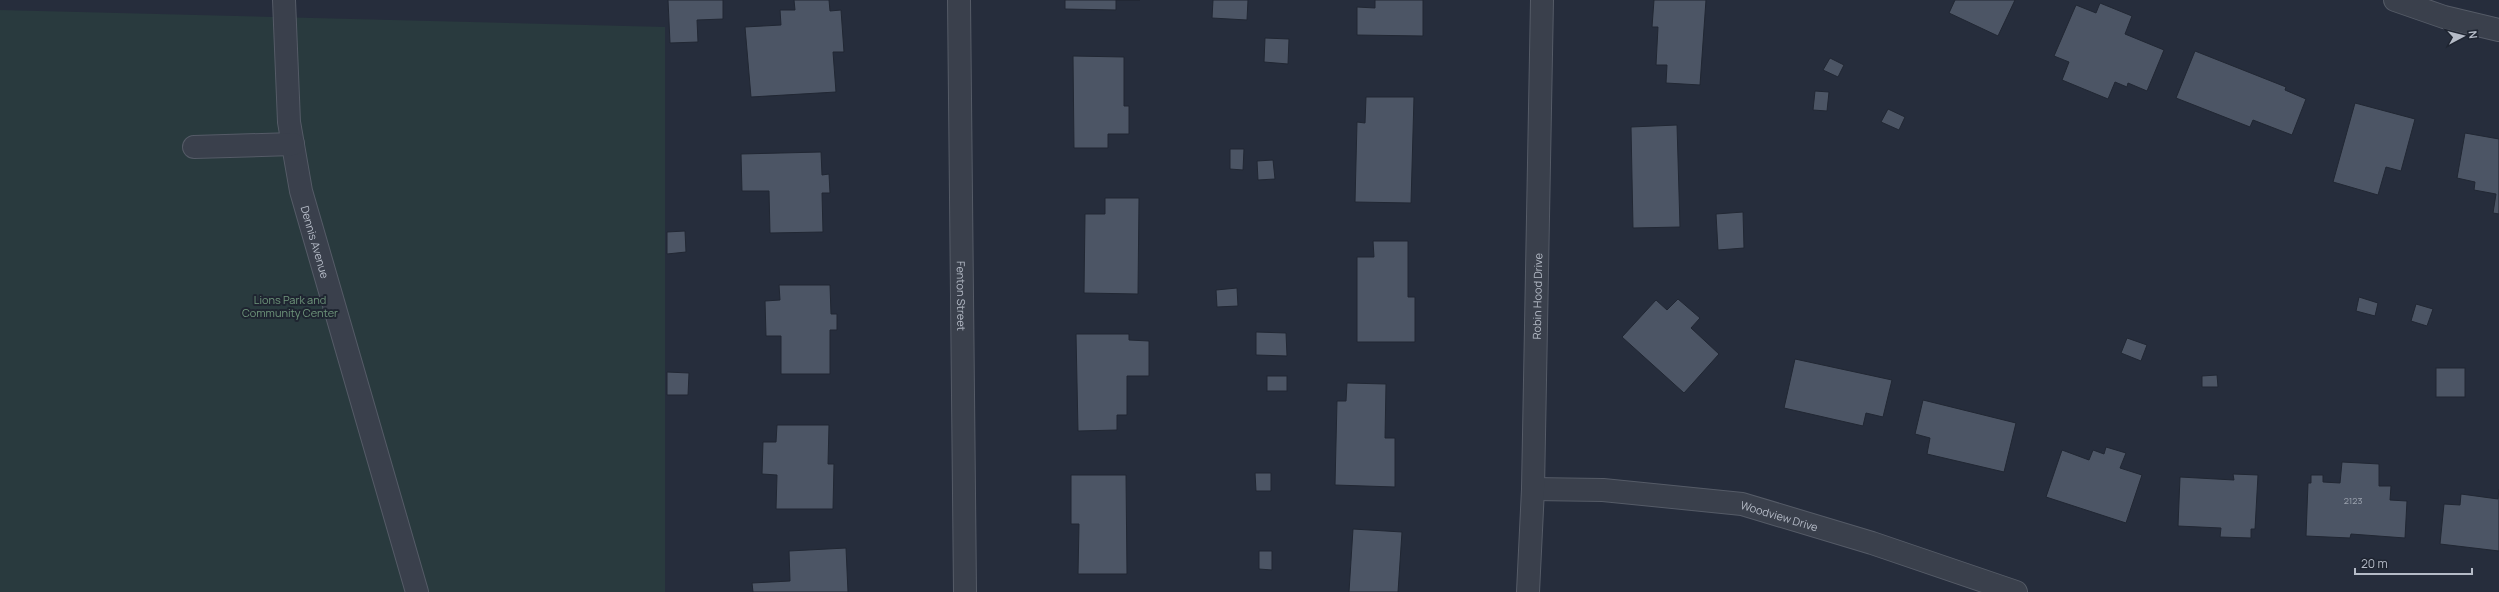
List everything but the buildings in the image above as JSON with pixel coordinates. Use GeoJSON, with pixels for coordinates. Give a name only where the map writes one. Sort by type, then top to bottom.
{"type":"FeatureCollection","features":[{"type":"Feature","properties":{"kind":"street","name":"Dennis Avenue"},"geometry":{"type":"LineString","coordinates":[[284,0],[289,122],[300,191],[417,592]]}},
{"type":"Feature","properties":{"kind":"street","name":"Fenton Street"},"geometry":{"type":"LineString","coordinates":[[959,0],[964,592]]}},
{"type":"Feature","properties":{"kind":"street","name":"Robin Hood Drive"},"geometry":{"type":"LineString","coordinates":[[1528,592],[1533,489],[1542,0]]}},
{"type":"Feature","properties":{"kind":"street"},"geometry":{"type":"LineString","coordinates":[[2395,0],[2444,17],[2499,30]]}},
{"type":"Feature","properties":{"kind":"street"},"geometry":{"type":"LineString","coordinates":[[194,147],[293,144]]}},
{"type":"Feature","properties":{"kind":"street","name":"Woodview Drive"},"geometry":{"type":"LineString","coordinates":[[1533,489],[1603,490],[1742,504],[1872,543],[2016,592]]}},
{"type":"Feature","properties":{"kind":"green space","name":"Lions Park and Community Center"},"geometry":{"type":"Polygon","coordinates":[[[0,10],[665,27],[665,592],[0,592],[0,10]]]}}]}
